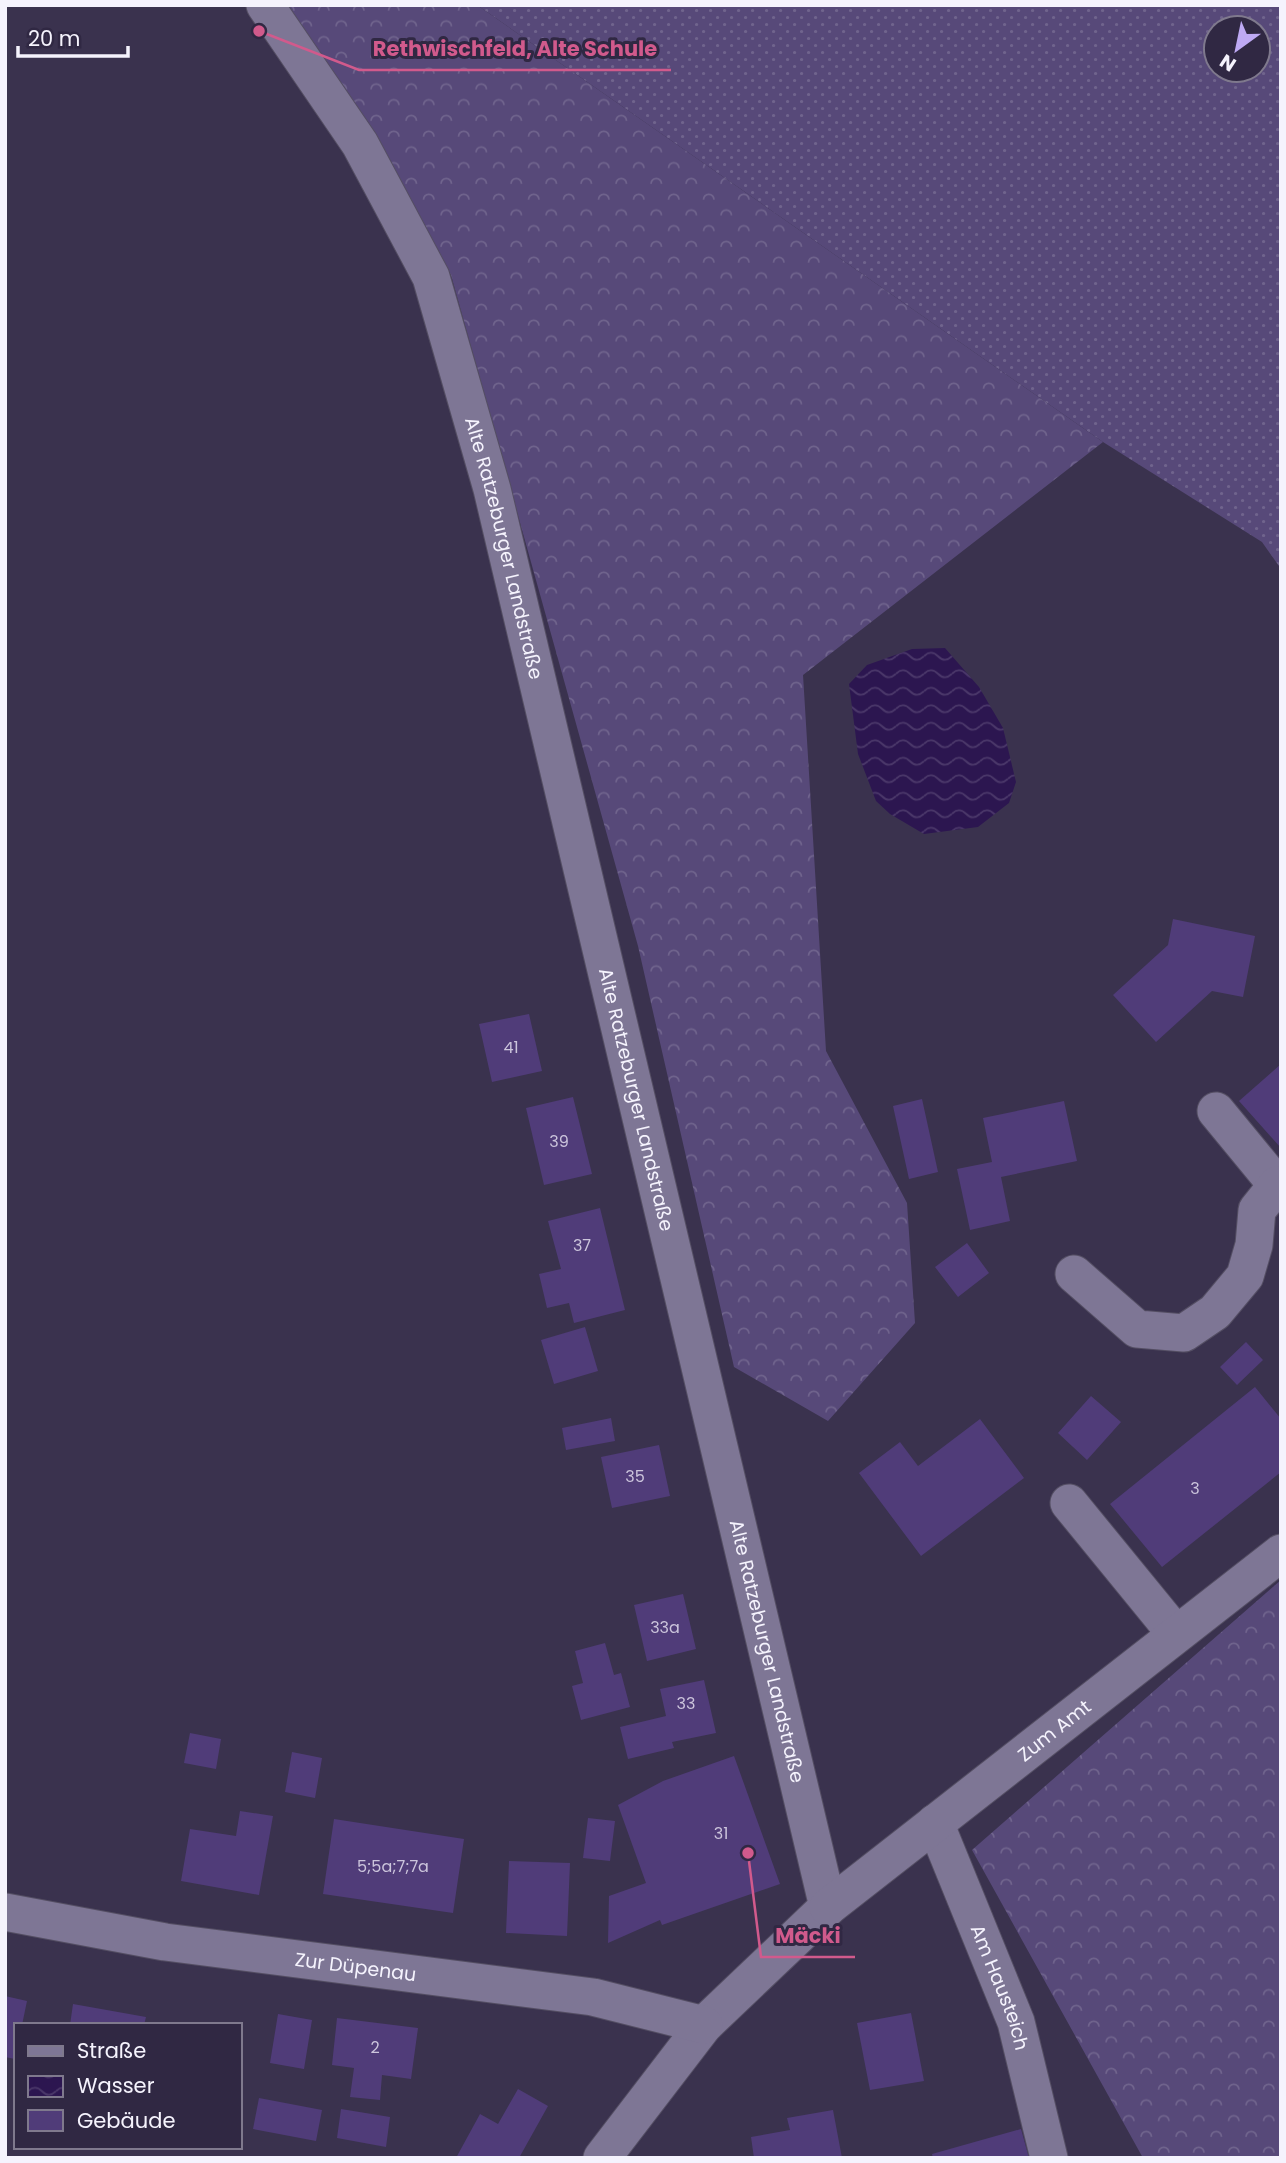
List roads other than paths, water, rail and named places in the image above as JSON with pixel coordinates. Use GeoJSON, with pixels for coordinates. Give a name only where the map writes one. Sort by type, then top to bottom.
{"type":"FeatureCollection","features":[{"type":"Feature","properties":{"kind":"street","name":"Alte Ratzeburger Landstraße"},"geometry":{"type":"LineString","coordinates":[[265,5],[360,144],[431,277],[492,489],[828,1907]]}},
{"type":"Feature","properties":{"kind":"street"},"geometry":{"type":"LineString","coordinates":[[1074,1275],[1137,1329],[1184,1333],[1214,1312],[1245,1276],[1254,1245],[1256,1210],[1279,1188],[1216,1111]]}},
{"type":"Feature","properties":{"kind":"street"},"geometry":{"type":"LineString","coordinates":[[1069,1503],[1177,1634]]}},
{"type":"Feature","properties":{"kind":"street","name":"Zum Amt"},"geometry":{"type":"LineString","coordinates":[[828,1907],[1281,1553]]}},
{"type":"Feature","properties":{"kind":"street","name":"Am Hausteich"},"geometry":{"type":"LineString","coordinates":[[935,1823],[1016,2022],[1049,2158]]}},
{"type":"Feature","properties":{"kind":"street"},"geometry":{"type":"LineString","coordinates":[[602,2158],[704,2025],[828,1907]]}},
{"type":"Feature","properties":{"kind":"street","name":"Zur Düpenau"},"geometry":{"type":"LineString","coordinates":[[5,1912],[165,1942],[593,1997],[704,2025]]}},
{"type":"Feature","properties":{"kind":"water"},"geometry":{"type":"Polygon","coordinates":[[[945,648],[979,687],[1003,728],[1016,782],[1009,803],[978,827],[924,834],[890,814],[876,801],[858,754],[849,684],[867,665],[912,649],[945,648]]]}},
{"type":"Feature","properties":{"kind":"place","name":"Rethwischfeld, Alte Schule"},"geometry":{"type":"Point","coordinates":[259,31]}},
{"type":"Feature","properties":{"kind":"place","name":"Mäcki"},"geometry":{"type":"Point","coordinates":[748,1853]}}]}
